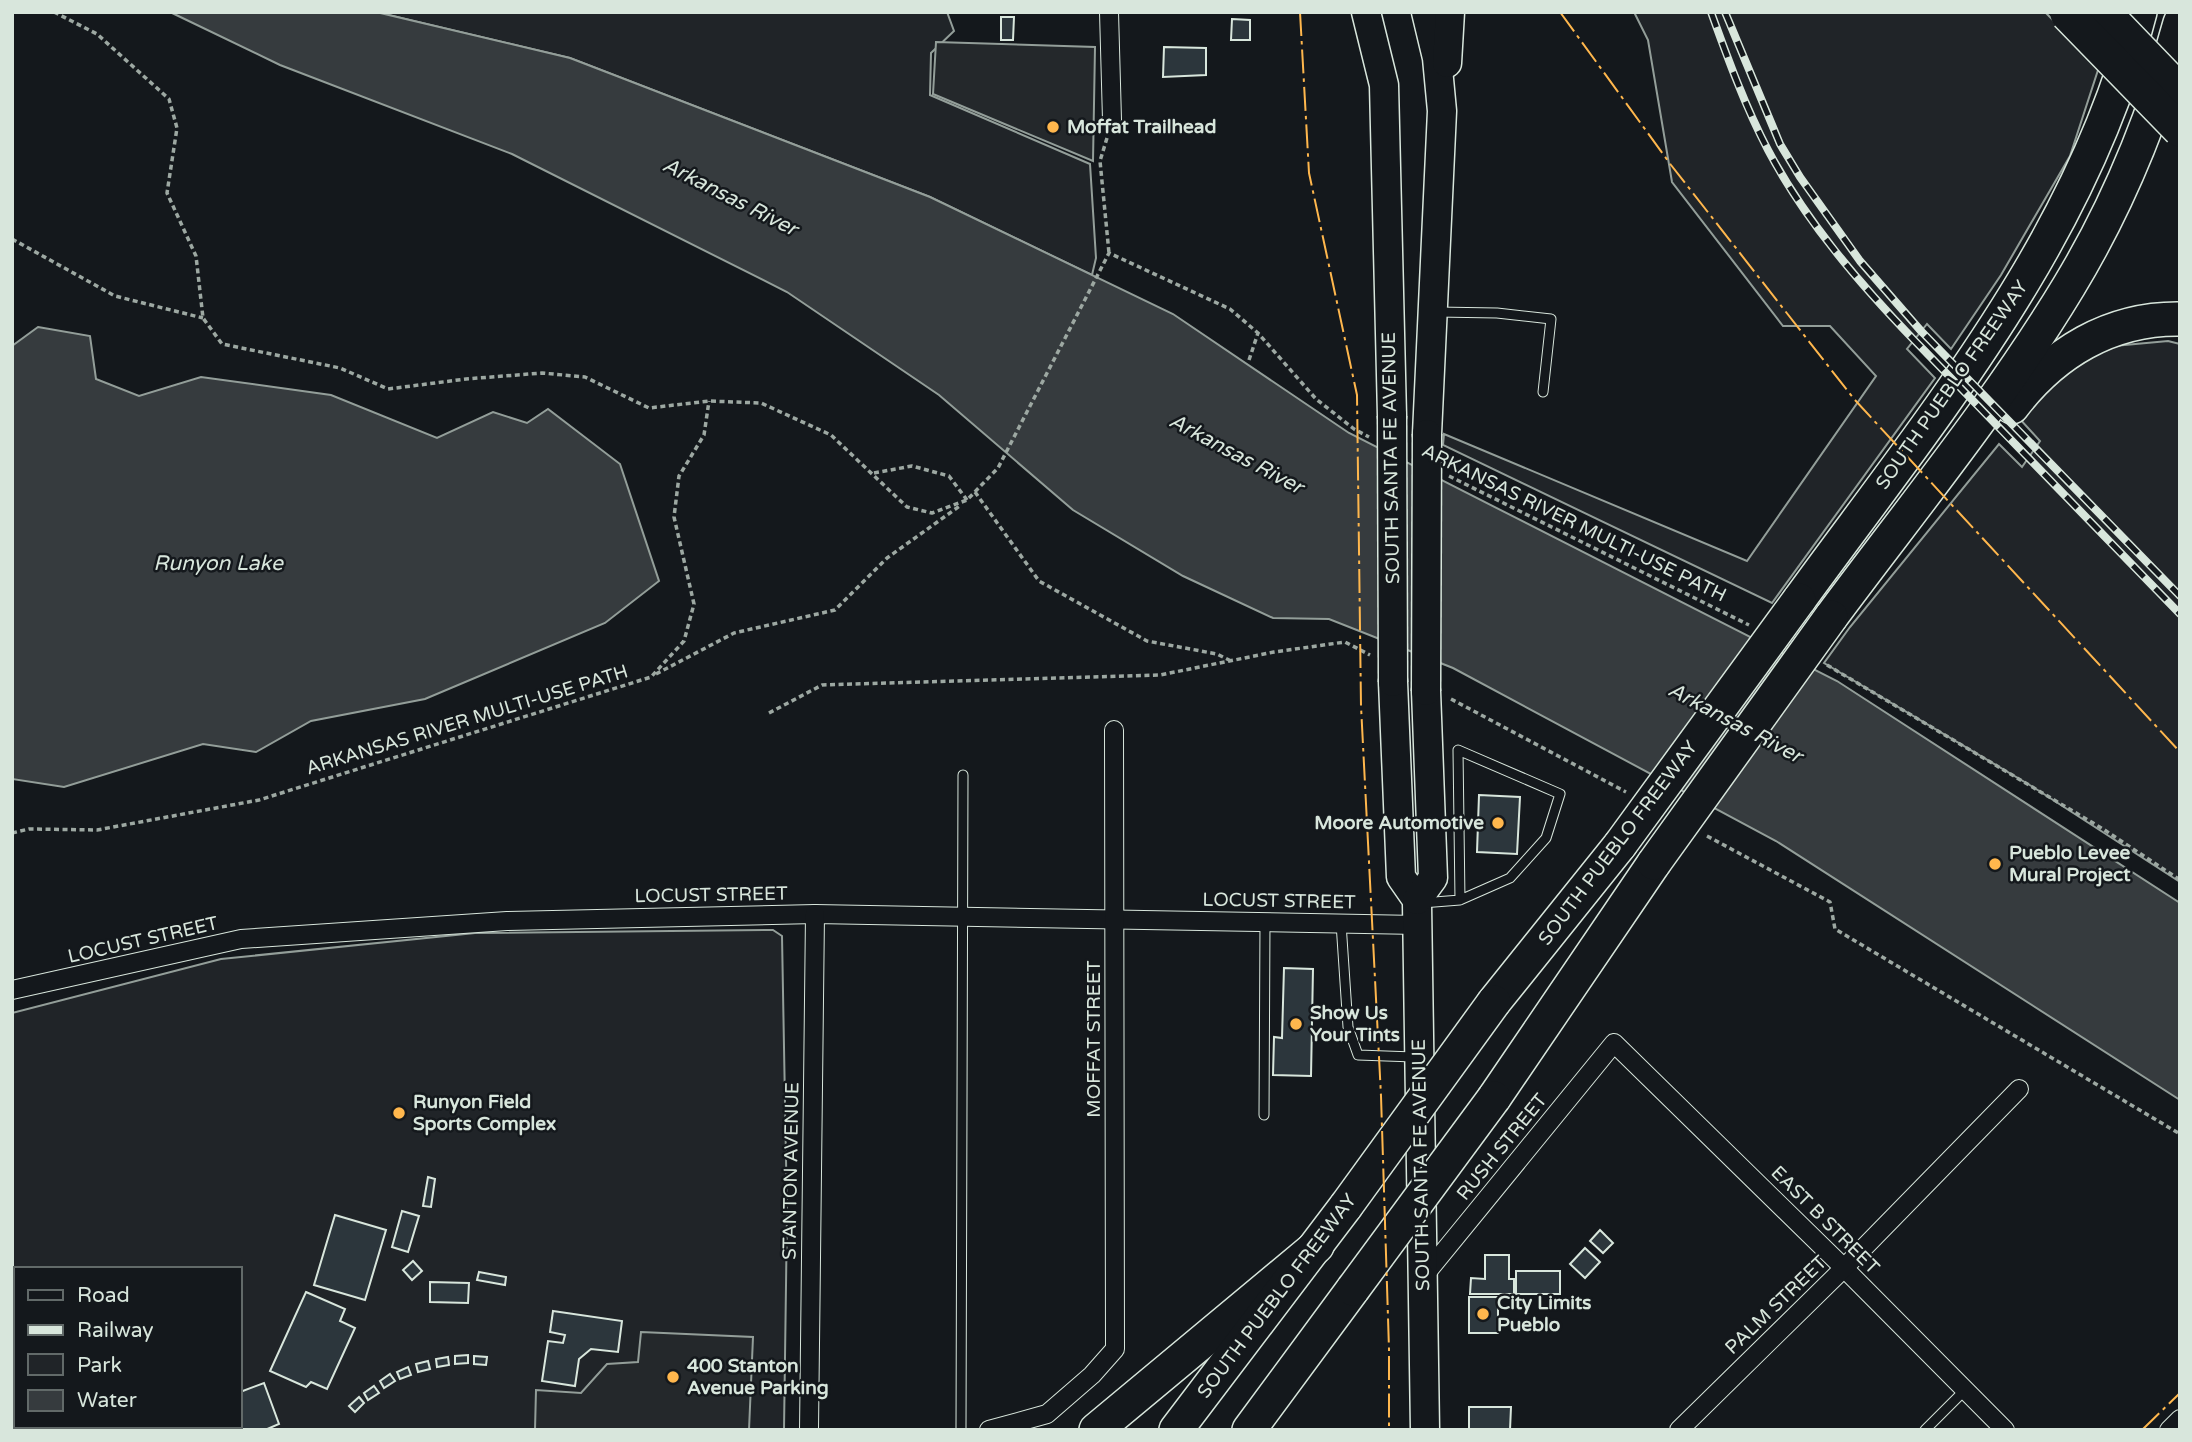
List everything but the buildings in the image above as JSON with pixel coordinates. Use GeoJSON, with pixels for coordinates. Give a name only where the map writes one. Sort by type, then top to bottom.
{"type":"FeatureCollection","features":[{"type":"Feature","properties":{"kind":"highway"},"geometry":{"type":"LineString","coordinates":[[2104,12],[2180,91]]}},
{"type":"Feature","properties":{"kind":"highway","name":"SOUTH PUEBLO FREEWAY"},"geometry":{"type":"LineString","coordinates":[[1176,1430],[1317,1246],[1494,1002],[1620,845],[1981,349],[2038,260],[2079,178],[2105,118],[2140,12]]}},
{"type":"Feature","properties":{"kind":"highway"},"geometry":{"type":"LineString","coordinates":[[2066,13],[2180,130]]}},
{"type":"Feature","properties":{"kind":"highway","name":"SOUTH PUEBLO FREEWAY"},"geometry":{"type":"LineString","coordinates":[[1249,1430],[1494,1098],[1654,863],[1831,617],[2012,373],[2070,284],[2108,213],[2141,140],[2180,23]]}},
{"type":"Feature","properties":{"kind":"highway"},"geometry":{"type":"LineString","coordinates":[[1882,548],[1915,533],[2028,386],[2064,354],[2084,342],[2129,325],[2180,319]]}},
{"type":"Feature","properties":{"kind":"highway"},"geometry":{"type":"LineString","coordinates":[[1096,1430],[1317,1246]]}},
{"type":"Feature","properties":{"kind":"highway"},"geometry":{"type":"LineString","coordinates":[[1261,1430],[1318,1337]]}},
{"type":"Feature","properties":{"kind":"main road","name":"SOUTH SANTA FE AVENUE"},"geometry":{"type":"LineString","coordinates":[[1366,12],[1384,85],[1392,416],[1392,682],[1401,877],[1417,909],[1425,1430]]}},
{"type":"Feature","properties":{"kind":"main road","name":"SOUTH SANTA FE AVENUE"},"geometry":{"type":"LineString","coordinates":[[1417,909],[1433,878],[1434,693],[1427,434],[1442,111],[1437,58],[1426,12]]}},
{"type":"Feature","properties":{"kind":"main road"},"geometry":{"type":"LineString","coordinates":[[1442,111],[1450,12]]}},
{"type":"Feature","properties":{"kind":"street"},"geometry":{"type":"LineString","coordinates":[[1109,12],[1112,120]]}},
{"type":"Feature","properties":{"kind":"street","name":"MOFFAT STREET"},"geometry":{"type":"LineString","coordinates":[[989,1430],[1047,1414],[1092,1375],[1115,1349],[1114,730]]}},
{"type":"Feature","properties":{"kind":"street","name":"LOCUST STREET"},"geometry":{"type":"LineString","coordinates":[[12,990],[241,939],[507,921],[816,914],[1341,923],[1417,909]]}},
{"type":"Feature","properties":{"kind":"street","name":"STANTON AVENUE"},"geometry":{"type":"LineString","coordinates":[[809,1430],[816,914]]}},
{"type":"Feature","properties":{"kind":"street","name":"EAST B STREET"},"geometry":{"type":"LineString","coordinates":[[1614,1043],[2005,1430]]}},
{"type":"Feature","properties":{"kind":"street","name":"RUSH STREET"},"geometry":{"type":"LineString","coordinates":[[1423,1277],[1614,1043]]}},
{"type":"Feature","properties":{"kind":"street","name":"PALM STREET"},"geometry":{"type":"LineString","coordinates":[[1679,1430],[1844,1268],[2019,1089]]}},
{"type":"Feature","properties":{"kind":"street"},"geometry":{"type":"LineString","coordinates":[[2169,1430],[2180,1419]]}},
{"type":"Feature","properties":{"kind":"lane"},"geometry":{"type":"LineString","coordinates":[[1432,312],[1497,313],[1551,319],[1543,392]]}},
{"type":"Feature","properties":{"kind":"lane"},"geometry":{"type":"LineString","coordinates":[[1417,909],[1460,900],[1510,878],[1546,838],[1560,794],[1458,750],[1460,900]]}},
{"type":"Feature","properties":{"kind":"lane"},"geometry":{"type":"LineString","coordinates":[[961,1430],[963,775]]}},
{"type":"Feature","properties":{"kind":"lane"},"geometry":{"type":"LineString","coordinates":[[1265,922],[1265,1115]]}},
{"type":"Feature","properties":{"kind":"lane"},"geometry":{"type":"LineString","coordinates":[[1341,923],[1348,1027],[1358,1055],[1419,1057]]}},
{"type":"Feature","properties":{"kind":"lane"},"geometry":{"type":"LineString","coordinates":[[1925,1430],[1965,1390]]}},
{"type":"Feature","properties":{"kind":"path"},"geometry":{"type":"LineString","coordinates":[[54,12],[97,34],[169,99],[177,128],[167,193],[196,256],[203,318],[222,344],[340,368],[388,389],[542,373],[585,377],[649,408],[709,401],[761,403],[831,435],[907,507],[932,513],[967,500]]}},
{"type":"Feature","properties":{"kind":"path"},"geometry":{"type":"LineString","coordinates":[[651,677],[734,633],[835,610],[887,558],[967,500],[998,468],[1109,253],[1100,162],[1112,120]]}},
{"type":"Feature","properties":{"kind":"path"},"geometry":{"type":"LineString","coordinates":[[12,239],[115,296],[203,318]]}},
{"type":"Feature","properties":{"kind":"path"},"geometry":{"type":"LineString","coordinates":[[1109,253],[1230,309],[1258,333],[1316,399],[1354,429],[1379,442]]}},
{"type":"Feature","properties":{"kind":"path"},"geometry":{"type":"LineString","coordinates":[[1249,360],[1258,333]]}},
{"type":"Feature","properties":{"kind":"path","name":"ARKANSAS RIVER MULTI-USE PATH"},"geometry":{"type":"LineString","coordinates":[[12,833],[29,829],[97,830],[259,800],[651,677],[684,641],[694,604],[674,517],[679,476],[704,435],[709,401]]}},
{"type":"Feature","properties":{"kind":"path"},"geometry":{"type":"LineString","coordinates":[[872,473],[912,466],[949,476],[967,500]]}},
{"type":"Feature","properties":{"kind":"path","name":"ARKANSAS RIVER MULTI-USE PATH"},"geometry":{"type":"LineString","coordinates":[[1441,472],[1750,626]]}},
{"type":"Feature","properties":{"kind":"path"},"geometry":{"type":"LineString","coordinates":[[975,492],[1039,581],[1147,641],[1217,654],[1231,661]]}},
{"type":"Feature","properties":{"kind":"path"},"geometry":{"type":"LineString","coordinates":[[769,713],[822,685],[1160,675],[1274,652],[1345,642],[1369,655]]}},
{"type":"Feature","properties":{"kind":"path"},"geometry":{"type":"LineString","coordinates":[[1824,663],[2103,829],[2180,880]]}},
{"type":"Feature","properties":{"kind":"path"},"geometry":{"type":"LineString","coordinates":[[1434,693],[1636,798]]}},
{"type":"Feature","properties":{"kind":"path"},"geometry":{"type":"LineString","coordinates":[[1697,830],[1830,902],[1835,929],[2180,1134]]}},
{"type":"Feature","properties":{"kind":"green space"},"geometry":{"type":"Polygon","coordinates":[[[376,12],[947,12],[954,31],[931,53],[930,95],[1090,164],[1096,258],[1092,275],[930,197],[570,58],[376,12]]]}},
{"type":"Feature","properties":{"kind":"green space"},"geometry":{"type":"Polygon","coordinates":[[[1634,12],[2045,12],[2099,67],[2070,156],[2001,275],[1951,349],[1927,324],[1907,349],[1935,378],[1772,603],[1443,445],[1444,434],[1747,561],[1876,376],[1830,326],[1783,326],[1672,182],[1648,40],[1634,12]]]}},
{"type":"Feature","properties":{"kind":"green space"},"geometry":{"type":"Polygon","coordinates":[[[2168,341],[2180,344],[2180,882],[2033,787],[1824,663],[1850,627],[1999,444],[2022,467],[2040,441],[2018,417],[2052,380],[2103,347],[2168,341]]]}},
{"type":"Feature","properties":{"kind":"green space","name":"Runyon Field Sports Complex"},"geometry":{"type":"Polygon","coordinates":[[[773,930],[782,936],[787,1213],[784,1430],[12,1430],[12,1013],[221,959],[475,933],[773,930]]]}},
{"type":"Feature","properties":{"kind":"shaded area","name":"Moffat Trailhead"},"geometry":{"type":"Polygon","coordinates":[[[936,42],[1095,47],[1093,161],[933,94],[936,42]]]}},
{"type":"Feature","properties":{"kind":"shaded area","name":"400 Stanton Avenue Parking"},"geometry":{"type":"Polygon","coordinates":[[[641,1332],[753,1337],[749,1430],[535,1430],[536,1390],[581,1393],[607,1364],[638,1362],[641,1332]]]}},
{"type":"Feature","properties":{"kind":"water","name":"Arkansas River"},"geometry":{"type":"Polygon","coordinates":[[[170,12],[376,12],[570,58],[930,197],[1173,314],[1349,433],[1837,681],[2180,903],[2180,1100],[1776,841],[1453,668],[1329,619],[1273,618],[1183,576],[1073,510],[939,395],[787,292],[512,154],[280,65],[170,12]]]}},
{"type":"Feature","properties":{"kind":"water","name":"Runyon Lake"},"geometry":{"type":"Polygon","coordinates":[[[38,327],[90,336],[96,379],[139,396],[201,377],[331,395],[437,438],[493,412],[527,423],[548,409],[620,464],[659,581],[605,623],[425,699],[311,721],[256,752],[203,744],[64,787],[12,779],[12,346],[38,327]]]}},
{"type":"Feature","properties":{"kind":"railway"},"geometry":{"type":"LineString","coordinates":[[1711,12],[1744,99],[1768,150],[1799,201],[1834,250],[1914,340],[2180,614]]}},
{"type":"Feature","properties":{"kind":"railway"},"geometry":{"type":"LineString","coordinates":[[1725,12],[1780,144],[1800,177],[1860,261],[1921,331],[2180,596]]}},
{"type":"Feature","properties":{"kind":"power"},"geometry":{"type":"LineString","coordinates":[[1300,12],[1309,173],[1357,395],[1361,706],[1381,1096],[1389,1430]]}},
{"type":"Feature","properties":{"kind":"power"},"geometry":{"type":"LineString","coordinates":[[1560,12],[1671,165],[1854,399],[2180,752]]}},
{"type":"Feature","properties":{"kind":"power"},"geometry":{"type":"LineString","coordinates":[[2142,1430],[2180,1393]]}},
{"type":"Feature","properties":{"kind":"place","name":"Moffat Trailhead"},"geometry":{"type":"Point","coordinates":[1053,127]}},
{"type":"Feature","properties":{"kind":"place","name":"Moore Automotive"},"geometry":{"type":"Point","coordinates":[1498,823]}},
{"type":"Feature","properties":{"kind":"place","name":"Pueblo Levee Mural Project"},"geometry":{"type":"Point","coordinates":[1995,864]}},
{"type":"Feature","properties":{"kind":"place","name":"Show Us Your Tints"},"geometry":{"type":"Point","coordinates":[1296,1024]}},
{"type":"Feature","properties":{"kind":"place","name":"Runyon Field Sports Complex"},"geometry":{"type":"Point","coordinates":[399,1113]}},
{"type":"Feature","properties":{"kind":"place","name":"City Limits Pueblo"},"geometry":{"type":"Point","coordinates":[1483,1314]}},
{"type":"Feature","properties":{"kind":"place","name":"400 Stanton Avenue Parking"},"geometry":{"type":"Point","coordinates":[673,1377]}}]}
